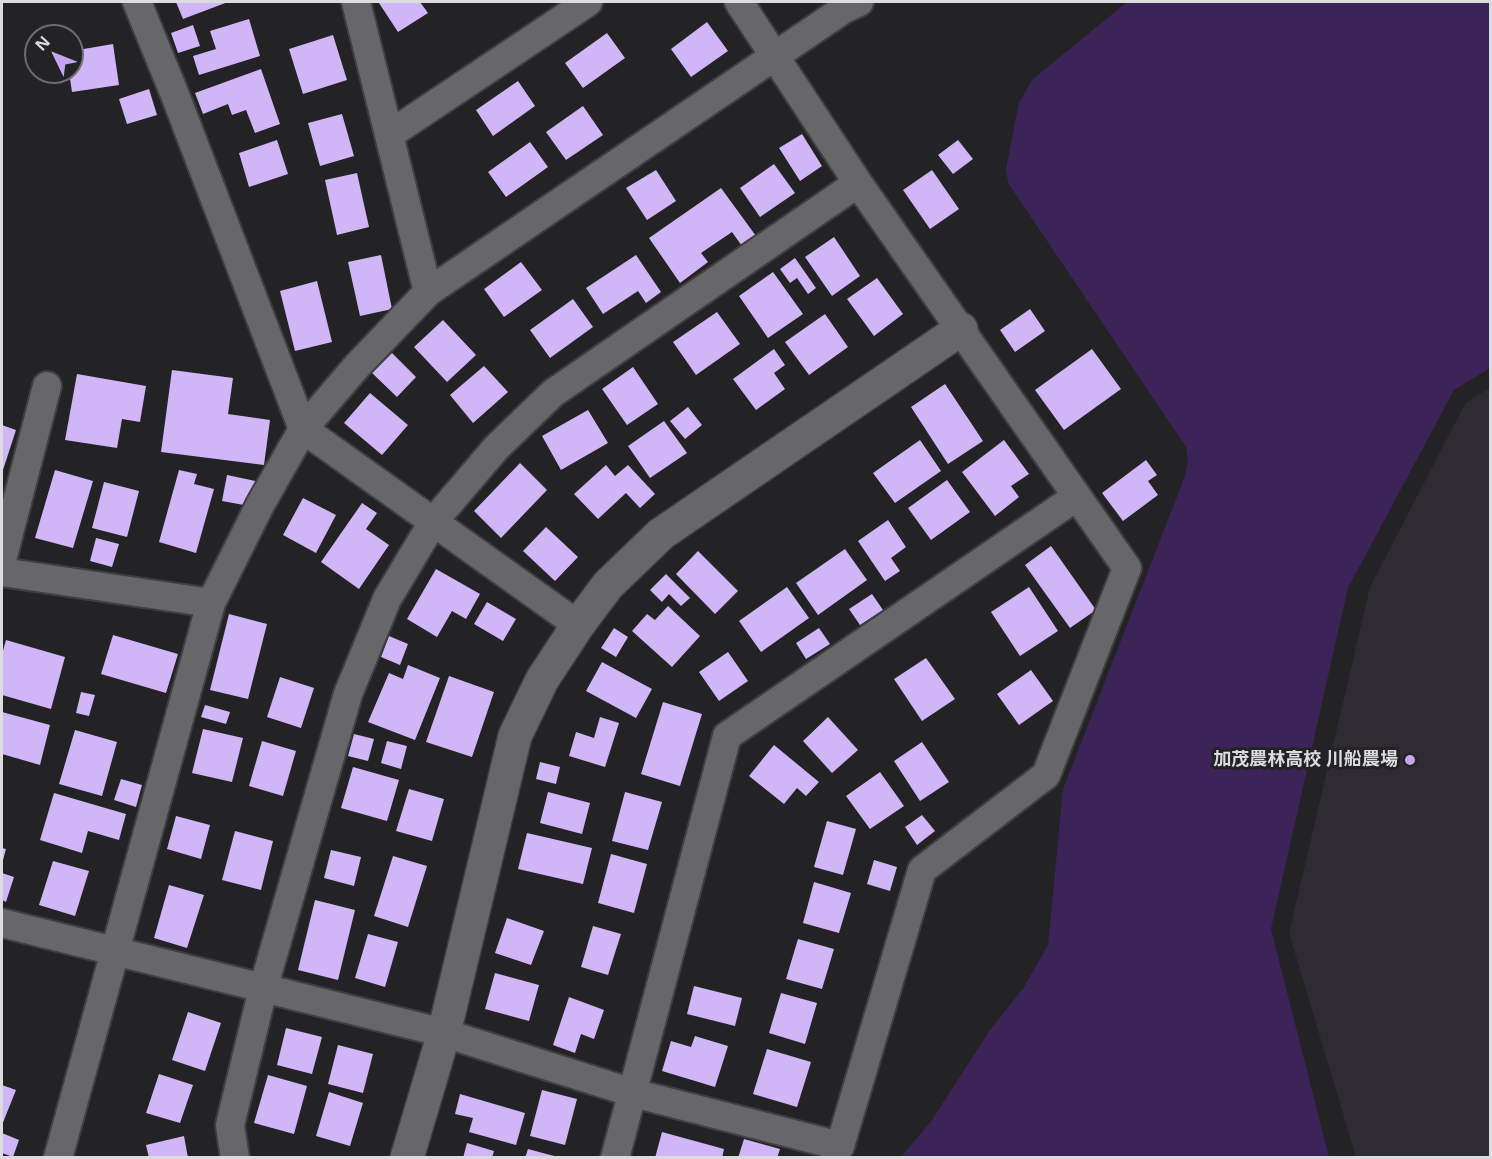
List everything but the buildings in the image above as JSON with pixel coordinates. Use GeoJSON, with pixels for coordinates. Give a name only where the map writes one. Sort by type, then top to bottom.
{"type":"FeatureCollection","features":[{"type":"Feature","properties":{"kind":"street"},"geometry":{"type":"LineString","coordinates":[[137,2],[303,429],[578,625]]}},
{"type":"Feature","properties":{"kind":"street"},"geometry":{"type":"LineString","coordinates":[[356,2],[428,291]]}},
{"type":"Feature","properties":{"kind":"street"},"geometry":{"type":"LineString","coordinates":[[389,135],[588,2]]}},
{"type":"Feature","properties":{"kind":"street"},"geometry":{"type":"LineString","coordinates":[[2,923],[444,1033],[633,1093],[840,1146],[922,870],[1046,775],[1127,568],[858,183],[739,2]]}},
{"type":"Feature","properties":{"kind":"street"},"geometry":{"type":"LineString","coordinates":[[58,1158],[211,603],[260,505],[303,429],[357,366],[428,291],[859,2]]}},
{"type":"Feature","properties":{"kind":"street"},"geometry":{"type":"LineString","coordinates":[[235,1158],[230,1125],[263,989],[348,694],[387,599],[433,522],[496,448],[553,393],[858,183]]}},
{"type":"Feature","properties":{"kind":"street"},"geometry":{"type":"LineString","coordinates":[[407,1158],[444,1033],[515,736],[542,680],[578,625],[608,585],[661,534],[960,329]]}},
{"type":"Feature","properties":{"kind":"street"},"geometry":{"type":"LineString","coordinates":[[2,560],[47,386]]}},
{"type":"Feature","properties":{"kind":"street"},"geometry":{"type":"LineString","coordinates":[[615,1158],[727,736],[1076,497]]}},
{"type":"Feature","properties":{"kind":"street"},"geometry":{"type":"LineString","coordinates":[[2,572],[211,603]]}},
{"type":"Feature","properties":{"kind":"shaded area"},"geometry":{"type":"Polygon","coordinates":[[[1127,2],[1490,2],[1490,368],[1454,390],[1348,588],[1271,929],[1329,1157],[901,1157],[932,1120],[990,1030],[1024,987],[1048,945],[1063,789],[1185,476],[1188,461],[1186,447],[1008,183],[1006,169],[1019,102],[1033,79],[1127,2]]]}},
{"type":"Feature","properties":{"kind":"shaded area","name":"加茂農林高校 川船農場"},"geometry":{"type":"Polygon","coordinates":[[[1490,388],[1490,1157],[1356,1157],[1289,933],[1370,587],[1466,402],[1490,388]]]}},
{"type":"Feature","properties":{"kind":"place","name":"加茂農林高校 川船農場"},"geometry":{"type":"Point","coordinates":[1410,760]}}]}
